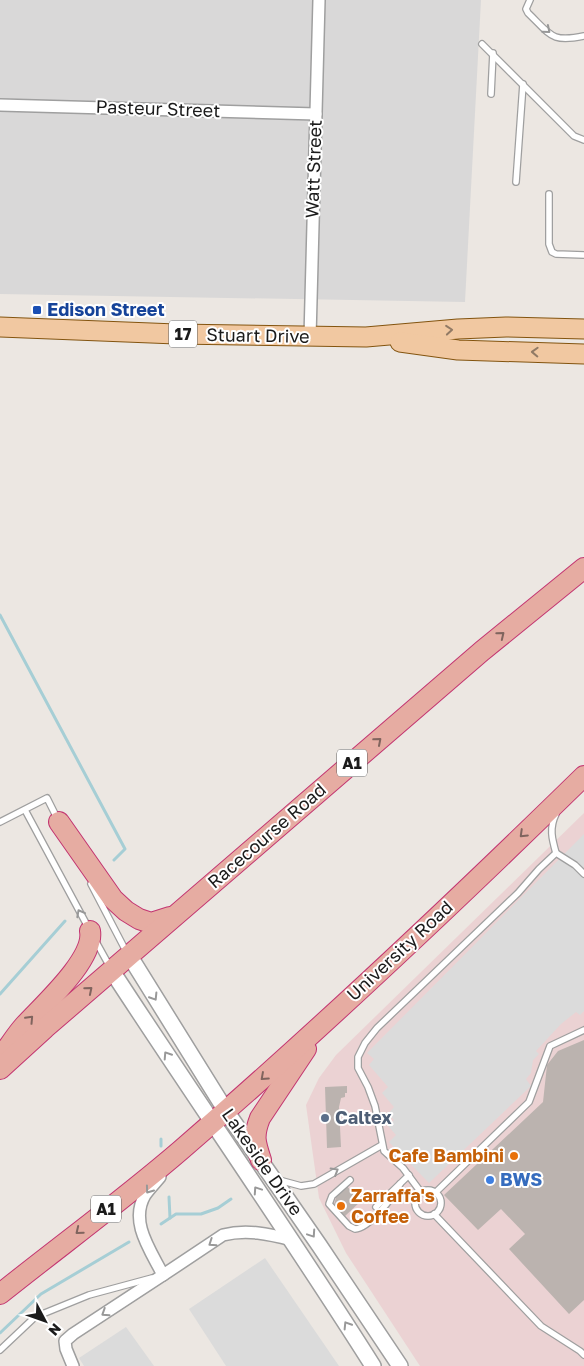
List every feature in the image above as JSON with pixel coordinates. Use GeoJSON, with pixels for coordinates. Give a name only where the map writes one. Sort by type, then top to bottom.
{"type":"FeatureCollection","features":[{"type":"Feature","properties":{"kind":"highway","name":"Racecourse Road"},"geometry":{"type":"LineString","coordinates":[[0,1069],[175,915],[482,651],[584,568]]}},
{"type":"Feature","properties":{"kind":"highway","name":"University Road"},"geometry":{"type":"LineString","coordinates":[[219,1117],[323,1024],[584,776]]}},
{"type":"Feature","properties":{"kind":"highway"},"geometry":{"type":"LineString","coordinates":[[59,822],[113,899],[126,911],[139,919],[151,923],[175,915]]}},
{"type":"Feature","properties":{"kind":"highway"},"geometry":{"type":"LineString","coordinates":[[0,1057],[23,1027],[80,962],[90,943],[90,931]]}},
{"type":"Feature","properties":{"kind":"highway"},"geometry":{"type":"LineString","coordinates":[[261,1160],[255,1141],[255,1130],[260,1118],[323,1024]]}},
{"type":"Feature","properties":{"kind":"highway","name":"A1"},"geometry":{"type":"LineString","coordinates":[[0,1294],[219,1117]]}},
{"type":"Feature","properties":{"kind":"main road","name":"Stuart Drive"},"geometry":{"type":"LineString","coordinates":[[0,327],[310,337],[366,337],[506,327],[584,329]]}},
{"type":"Feature","properties":{"kind":"main road","name":"Stuart Drive"},"geometry":{"type":"LineString","coordinates":[[366,337],[458,350],[584,354]]}},
{"type":"Feature","properties":{"kind":"street","name":"Watt Street"},"geometry":{"type":"LineString","coordinates":[[310,337],[319,0]]}},
{"type":"Feature","properties":{"kind":"street","name":"Pasteur Street"},"geometry":{"type":"LineString","coordinates":[[0,105],[316,114]]}},
{"type":"Feature","properties":{"kind":"street","name":"Lakeside Drive"},"geometry":{"type":"LineString","coordinates":[[129,955],[219,1117],[292,1240],[373,1366]]}},
{"type":"Feature","properties":{"kind":"street","name":"Lakeside Drive"},"geometry":{"type":"LineString","coordinates":[[112,971],[219,1117],[261,1160],[400,1366]]}},
{"type":"Feature","properties":{"kind":"street"},"geometry":{"type":"LineString","coordinates":[[163,1275],[146,1241],[139,1221],[139,1210],[145,1196],[179,1151]]}},
{"type":"Feature","properties":{"kind":"street"},"geometry":{"type":"LineString","coordinates":[[72,1366],[65,1341],[73,1334],[224,1235],[233,1233],[266,1233],[292,1240]]}},
{"type":"Feature","properties":{"kind":"lane"},"geometry":{"type":"LineString","coordinates":[[530,0],[526,9],[528,13],[551,35],[564,39],[584,36]]}},
{"type":"Feature","properties":{"kind":"lane"},"geometry":{"type":"LineString","coordinates":[[482,44],[574,136],[584,140]]}},
{"type":"Feature","properties":{"kind":"lane"},"geometry":{"type":"LineString","coordinates":[[491,94],[493,53]]}},
{"type":"Feature","properties":{"kind":"lane"},"geometry":{"type":"LineString","coordinates":[[516,182],[523,84]]}},
{"type":"Feature","properties":{"kind":"lane"},"geometry":{"type":"LineString","coordinates":[[549,194],[549,244],[552,252],[556,254],[584,255]]}},
{"type":"Feature","properties":{"kind":"lane"},"geometry":{"type":"LineString","coordinates":[[569,791],[554,816],[551,827],[552,839],[556,853],[575,865],[584,874]]}},
{"type":"Feature","properties":{"kind":"lane"},"geometry":{"type":"LineString","coordinates":[[0,822],[47,798],[82,866]]}},
{"type":"Feature","properties":{"kind":"lane"},"geometry":{"type":"LineString","coordinates":[[25,810],[112,971]]}},
{"type":"Feature","properties":{"kind":"lane"},"geometry":{"type":"LineString","coordinates":[[420,1191],[409,1175],[384,1151],[375,1106],[358,1068],[358,1057],[365,1043],[377,1028],[518,893],[538,869],[556,853]]}},
{"type":"Feature","properties":{"kind":"lane"},"geometry":{"type":"LineString","coordinates":[[86,874],[129,955]]}},
{"type":"Feature","properties":{"kind":"lane"},"geometry":{"type":"LineString","coordinates":[[436,1192],[529,1102],[550,1046],[584,1030]]}},
{"type":"Feature","properties":{"kind":"lane"},"geometry":{"type":"LineString","coordinates":[[274,1179],[301,1186],[314,1184],[382,1145]]}},
{"type":"Feature","properties":{"kind":"lane"},"geometry":{"type":"LineString","coordinates":[[376,1207],[409,1175]]}},
{"type":"Feature","properties":{"kind":"lane"},"geometry":{"type":"LineString","coordinates":[[350,1180],[332,1196],[329,1204],[349,1226],[355,1229],[366,1225],[394,1196],[400,1184]]}},
{"type":"Feature","properties":{"kind":"lane"},"geometry":{"type":"LineString","coordinates":[[429,1189],[436,1192],[441,1200],[440,1208],[434,1214],[425,1216],[417,1212],[414,1203],[420,1191],[429,1189]]}},
{"type":"Feature","properties":{"kind":"lane"},"geometry":{"type":"LineString","coordinates":[[434,1214],[541,1326],[584,1355]]}},
{"type":"Feature","properties":{"kind":"lane"},"geometry":{"type":"LineString","coordinates":[[0,1350],[35,1317],[89,1295],[163,1275]]}},
{"type":"Feature","properties":{"kind":"shaded area"},"geometry":{"type":"Polygon","coordinates":[[[0,0],[481,0],[465,302],[0,294],[0,0]]]}},
{"type":"Feature","properties":{"kind":"shaded area"},"geometry":{"type":"Polygon","coordinates":[[[584,813],[584,1366],[420,1366],[346,1253],[319,1198],[306,1105],[319,1078],[336,1055],[584,813]]]}},
{"type":"Feature","properties":{"kind":"shaded area"},"geometry":{"type":"Polygon","coordinates":[[[584,834],[584,1011],[580,1015],[576,1012],[561,1024],[536,1051],[539,1054],[533,1060],[531,1073],[526,1079],[531,1086],[429,1183],[389,1142],[396,1135],[388,1126],[394,1120],[388,1114],[394,1107],[382,1093],[388,1087],[369,1065],[374,1059],[367,1053],[584,834]]]}},
{"type":"Feature","properties":{"kind":"shaded area"},"geometry":{"type":"Polygon","coordinates":[[[265,1258],[339,1366],[226,1366],[189,1309],[265,1258]]]}},
{"type":"Feature","properties":{"kind":"shaded area"},"geometry":{"type":"Polygon","coordinates":[[[126,1327],[154,1366],[84,1366],[79,1358],[126,1327]]]}},
{"type":"Feature","properties":{"kind":"building"},"geometry":{"type":"Polygon","coordinates":[[[584,1040],[584,1300],[569,1314],[509,1249],[525,1234],[501,1209],[478,1230],[444,1195],[543,1102],[547,1065],[558,1051],[584,1040]]]}},
{"type":"Feature","properties":{"kind":"building"},"geometry":{"type":"Polygon","coordinates":[[[347,1086],[347,1093],[345,1093],[345,1097],[341,1098],[339,1107],[341,1147],[327,1148],[325,1087],[347,1086]]]}},
{"type":"Feature","properties":{"kind":"building"},"geometry":{"type":"Polygon","coordinates":[[[343,1182],[361,1201],[345,1216],[334,1204],[336,1198],[331,1193],[343,1182]]]}},
{"type":"Feature","properties":{"kind":"waterway"},"geometry":{"type":"LineString","coordinates":[[0,615],[125,849],[114,860]]}},
{"type":"Feature","properties":{"kind":"waterway"},"geometry":{"type":"LineString","coordinates":[[0,994],[65,921]]}},
{"type":"Feature","properties":{"kind":"waterway"},"geometry":{"type":"LineString","coordinates":[[161,1139],[161,1146]]}},
{"type":"Feature","properties":{"kind":"waterway"},"geometry":{"type":"LineString","coordinates":[[169,1197],[170,1218]]}},
{"type":"Feature","properties":{"kind":"waterway"},"geometry":{"type":"LineString","coordinates":[[161,1224],[176,1214],[201,1214],[218,1208],[231,1199]]}},
{"type":"Feature","properties":{"kind":"waterway"},"geometry":{"type":"LineString","coordinates":[[0,1333],[41,1294],[129,1242]]}},
{"type":"Feature","properties":{"kind":"place","name":"Edison Street"},"geometry":{"type":"Point","coordinates":[37,310]}},
{"type":"Feature","properties":{"kind":"place","name":"Caltex"},"geometry":{"type":"Point","coordinates":[325,1118]}},
{"type":"Feature","properties":{"kind":"place","name":"Cafe Bambini"},"geometry":{"type":"Point","coordinates":[514,1156]}},
{"type":"Feature","properties":{"kind":"place","name":"BWS"},"geometry":{"type":"Point","coordinates":[490,1180]}},
{"type":"Feature","properties":{"kind":"place","name":"Zarraffa's Coffee"},"geometry":{"type":"Point","coordinates":[341,1206]}}]}
